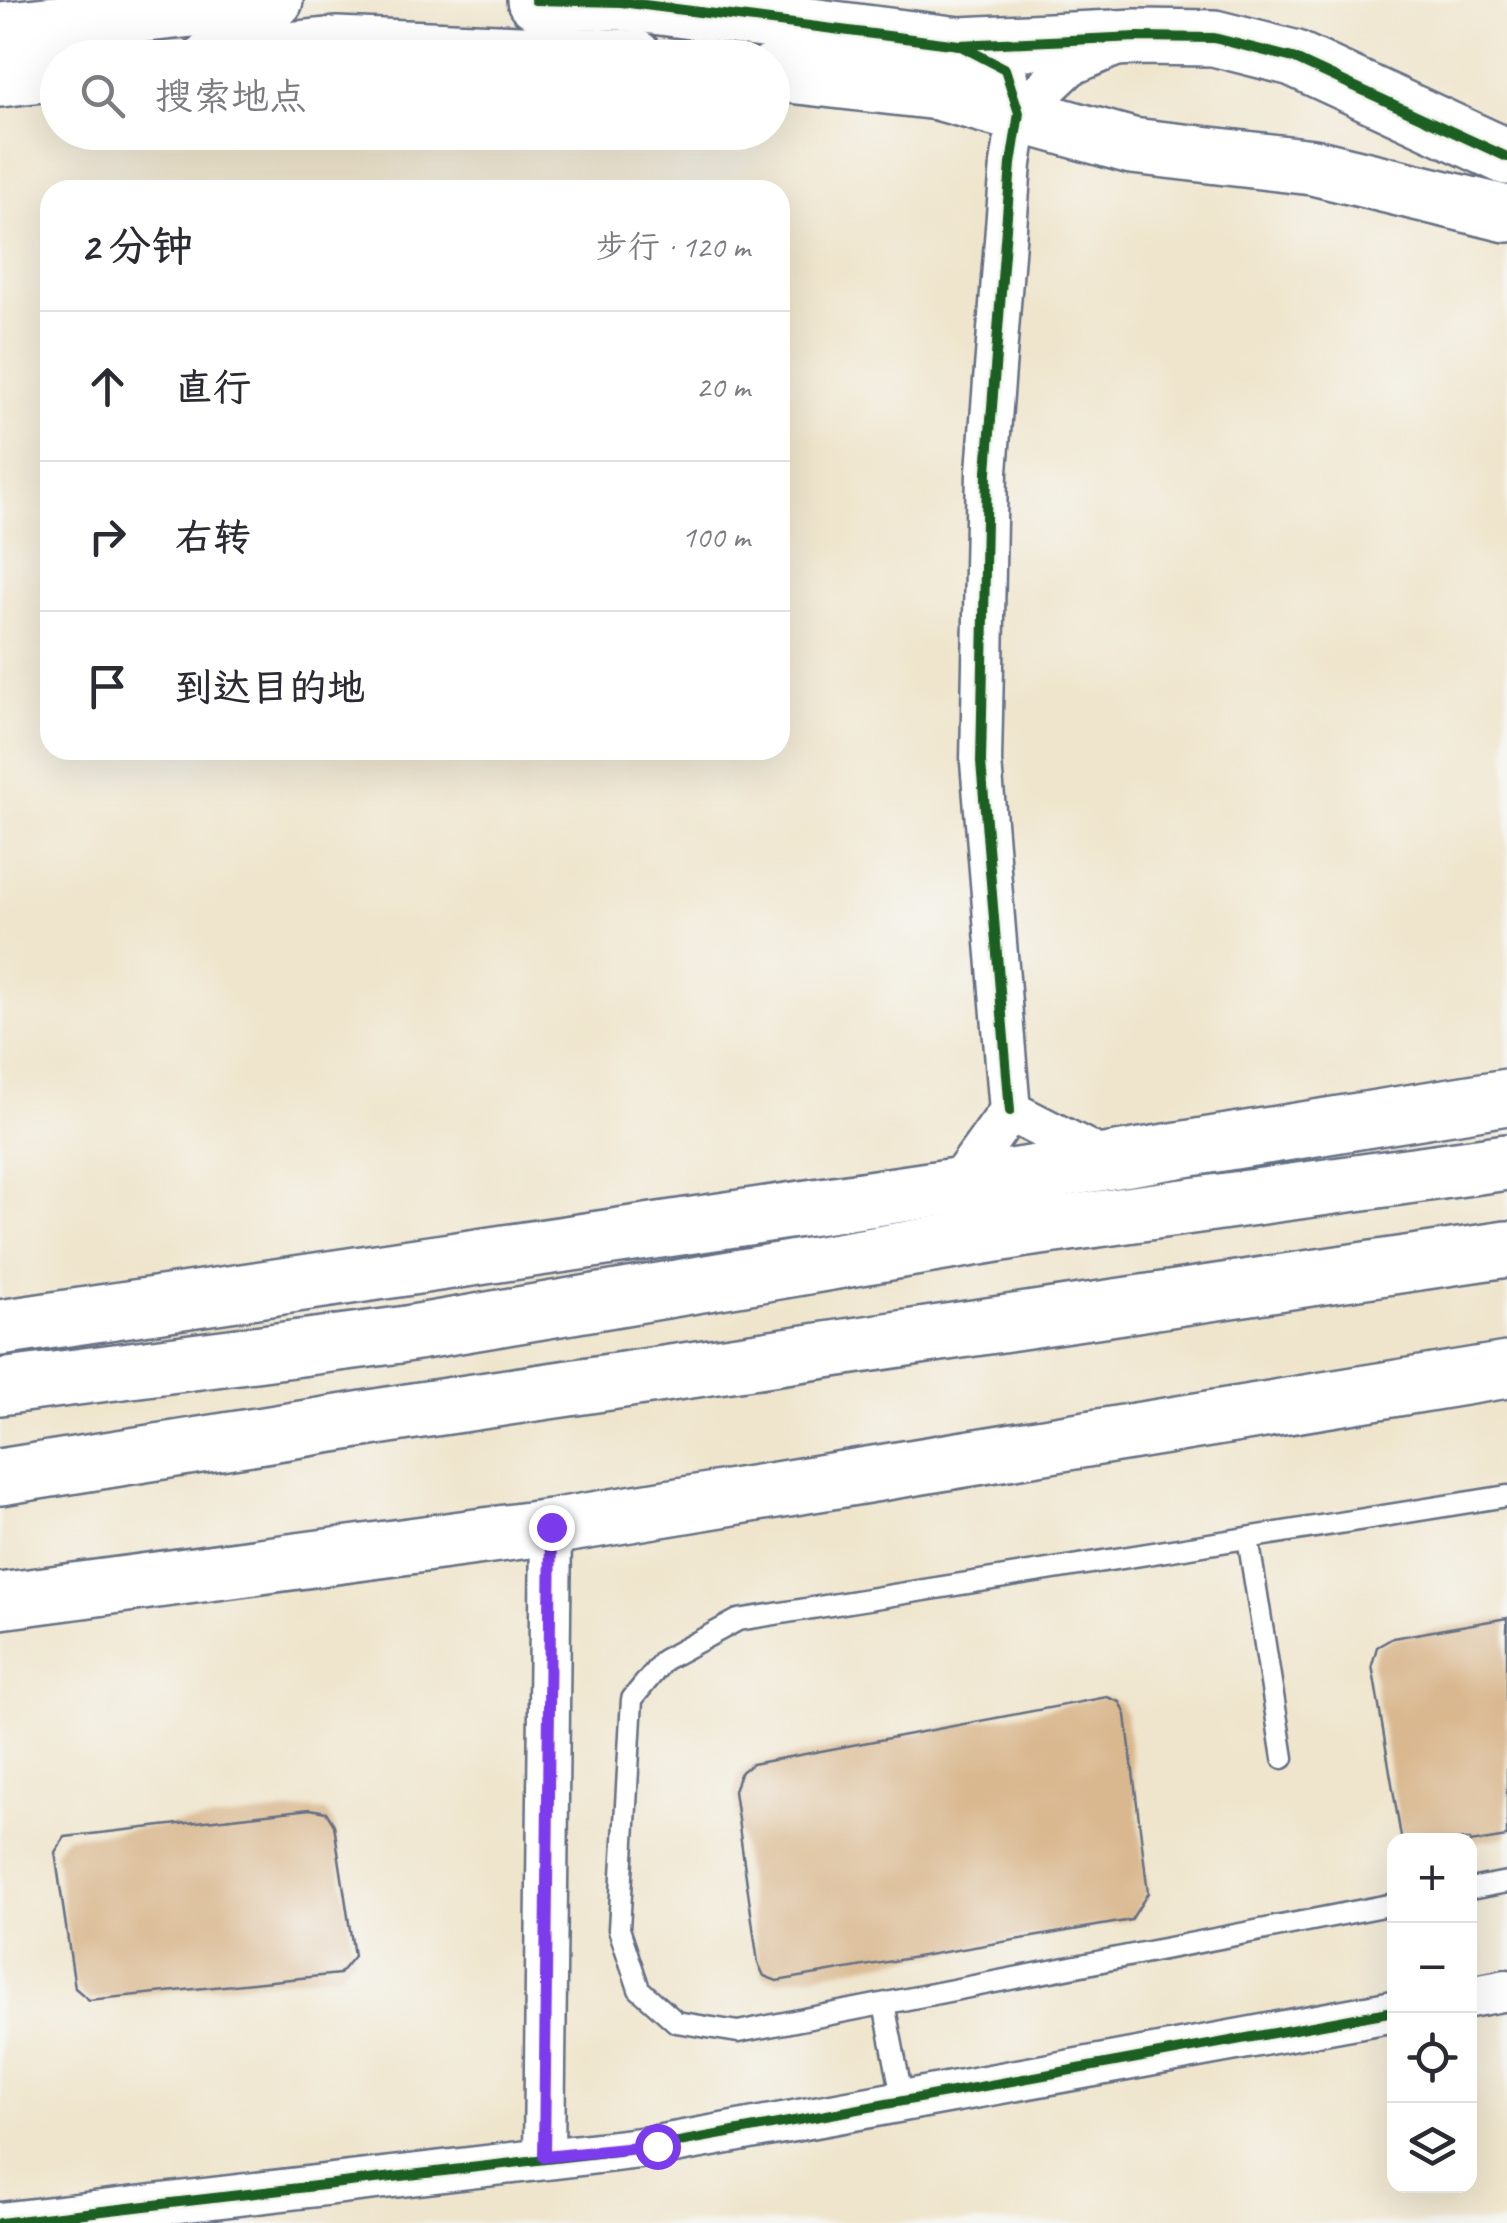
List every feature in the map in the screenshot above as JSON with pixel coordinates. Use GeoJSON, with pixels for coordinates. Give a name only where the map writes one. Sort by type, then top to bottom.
{"type":"FeatureCollection","features":[{"type":"Feature","properties":{"kind":"main road"},"geometry":{"type":"LineString","coordinates":[[0,30],[274,0]]}},
{"type":"Feature","properties":{"kind":"main road"},"geometry":{"type":"LineString","coordinates":[[534,0],[621,2],[959,45],[1137,37],[1214,38],[1292,58],[1507,157]]}},
{"type":"Feature","properties":{"kind":"main road"},"geometry":{"type":"LineString","coordinates":[[0,79],[40,74]]}},
{"type":"Feature","properties":{"kind":"main road"},"geometry":{"type":"LineString","coordinates":[[790,76],[938,92],[1132,146],[1313,167],[1507,214]]}},
{"type":"Feature","properties":{"kind":"main road"},"geometry":{"type":"LineString","coordinates":[[0,1328],[956,1186],[1507,1097]]}},
{"type":"Feature","properties":{"kind":"main road"},"geometry":{"type":"LineString","coordinates":[[0,1387],[400,1335],[1026,1229],[1507,1162]]}},
{"type":"Feature","properties":{"kind":"main road"},"geometry":{"type":"LineString","coordinates":[[0,1477],[1507,1249]]}},
{"type":"Feature","properties":{"kind":"main road"},"geometry":{"type":"LineString","coordinates":[[0,1601],[551,1527],[1507,1370]]}},
{"type":"Feature","properties":{"kind":"street"},"geometry":{"type":"LineString","coordinates":[[1018,112],[1070,65],[1137,37]]}},
{"type":"Feature","properties":{"kind":"street"},"geometry":{"type":"LineString","coordinates":[[956,1186],[1010,1111],[981,762],[987,470],[1018,112],[1004,69],[959,45]]}},
{"type":"Feature","properties":{"kind":"street"},"geometry":{"type":"LineString","coordinates":[[1010,1111],[1108,1162]]}},
{"type":"Feature","properties":{"kind":"street"},"geometry":{"type":"LineString","coordinates":[[544,2157],[551,1527]]}},
{"type":"Feature","properties":{"kind":"street"},"geometry":{"type":"LineString","coordinates":[[1477,1996],[1507,1990]]}},
{"type":"Feature","properties":{"kind":"street"},"geometry":{"type":"LineString","coordinates":[[0,2223],[657,2146],[1387,2012]]}},
{"type":"Feature","properties":{"kind":"lane"},"geometry":{"type":"LineString","coordinates":[[1387,1905],[738,2032],[676,2022],[639,1989],[619,1928],[632,1699],[664,1660],[738,1620],[1507,1496]]}},
{"type":"Feature","properties":{"kind":"lane"},"geometry":{"type":"LineString","coordinates":[[1248,1538],[1283,1758]]}},
{"type":"Feature","properties":{"kind":"lane"},"geometry":{"type":"LineString","coordinates":[[1477,1888],[1507,1882]]}},
{"type":"Feature","properties":{"kind":"lane"},"geometry":{"type":"LineString","coordinates":[[884,2004],[903,2101]]}},
{"type":"Feature","properties":{"kind":"building"},"geometry":{"type":"Polygon","coordinates":[[[1507,1618],[1507,1837],[1477,1842],[1477,1833],[1400,1833],[1372,1665],[1377,1647],[1393,1638],[1507,1618]]]}},
{"type":"Feature","properties":{"kind":"building"},"geometry":{"type":"Polygon","coordinates":[[[1107,1697],[1120,1702],[1126,1715],[1148,1893],[1131,1920],[777,1981],[764,1976],[758,1963],[734,1791],[740,1773],[752,1764],[1107,1697]]]}},
{"type":"Feature","properties":{"kind":"building"},"geometry":{"type":"Polygon","coordinates":[[[310,1809],[326,1812],[334,1825],[354,1956],[339,1974],[89,2000],[75,1988],[55,1852],[65,1837],[310,1809]]]}},
{"type":"Feature","properties":{"kind":"cycle path"},"geometry":{"type":"LineString","coordinates":[[535,0],[621,2],[959,45],[1137,37],[1214,38],[1293,58],[1507,157]]}},
{"type":"Feature","properties":{"kind":"cycle path"},"geometry":{"type":"LineString","coordinates":[[959,45],[1005,69],[1019,113],[1011,164],[987,471],[981,762],[1010,1111]]}},
{"type":"Feature","properties":{"kind":"cycle path"},"geometry":{"type":"LineString","coordinates":[[0,2223],[657,2146],[1387,2012]]}},
{"type":"Feature","properties":{"kind":"route"},"geometry":{"type":"LineString","coordinates":[[551,1527],[544,2157],[657,2146]]}}]}
